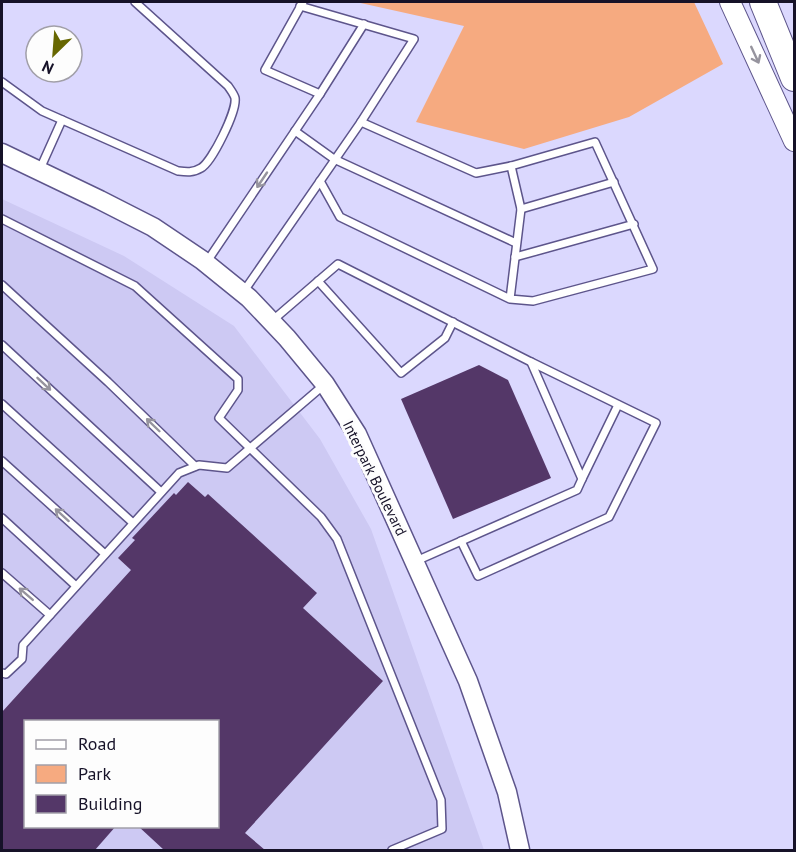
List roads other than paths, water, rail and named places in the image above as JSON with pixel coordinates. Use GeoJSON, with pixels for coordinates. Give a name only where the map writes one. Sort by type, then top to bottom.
{"type":"FeatureCollection","features":[{"type":"Feature","properties":{"kind":"highway"},"geometry":{"type":"LineString","coordinates":[[764,2],[795,78]]}},
{"type":"Feature","properties":{"kind":"main road"},"geometry":{"type":"LineString","coordinates":[[730,2],[795,141]]}},
{"type":"Feature","properties":{"kind":"street","name":"Interpark Boulevard"},"geometry":{"type":"LineString","coordinates":[[2,153],[153,227],[206,263],[271,321],[325,384],[357,434],[468,681],[507,792],[520,850]]}},
{"type":"Feature","properties":{"kind":"lane"},"geometry":{"type":"LineString","coordinates":[[2,82],[42,111],[178,171],[191,172],[201,168],[209,161],[234,108],[235,96],[228,86],[135,2]]}},
{"type":"Feature","properties":{"kind":"lane"},"geometry":{"type":"LineString","coordinates":[[242,293],[361,122],[414,39],[301,4],[265,70],[320,94]]}},
{"type":"Feature","properties":{"kind":"lane"},"geometry":{"type":"LineString","coordinates":[[206,263],[320,94],[364,24]]}},
{"type":"Feature","properties":{"kind":"lane"},"geometry":{"type":"LineString","coordinates":[[39,171],[62,120]]}},
{"type":"Feature","properties":{"kind":"lane"},"geometry":{"type":"LineString","coordinates":[[320,181],[340,217],[510,299],[533,301],[653,269],[595,142],[511,166],[476,173],[361,122]]}},
{"type":"Feature","properties":{"kind":"lane"},"geometry":{"type":"LineString","coordinates":[[295,131],[334,159],[516,243]]}},
{"type":"Feature","properties":{"kind":"lane"},"geometry":{"type":"LineString","coordinates":[[510,299],[521,209],[511,166]]}},
{"type":"Feature","properties":{"kind":"lane"},"geometry":{"type":"LineString","coordinates":[[521,209],[614,182]]}},
{"type":"Feature","properties":{"kind":"lane"},"geometry":{"type":"LineString","coordinates":[[2,219],[135,286],[238,379],[238,390],[219,418],[321,517],[337,538],[441,800],[442,829],[392,850]]}},
{"type":"Feature","properties":{"kind":"lane"},"geometry":{"type":"LineString","coordinates":[[515,257],[634,224]]}},
{"type":"Feature","properties":{"kind":"lane"},"geometry":{"type":"LineString","coordinates":[[271,321],[338,264],[656,423],[609,517],[478,576],[460,541]]}},
{"type":"Feature","properties":{"kind":"lane"},"geometry":{"type":"LineString","coordinates":[[318,281],[401,373],[445,338],[453,322]]}},
{"type":"Feature","properties":{"kind":"lane"},"geometry":{"type":"LineString","coordinates":[[2,285],[195,466]]}},
{"type":"Feature","properties":{"kind":"lane"},"geometry":{"type":"LineString","coordinates":[[2,345],[161,492]]}},
{"type":"Feature","properties":{"kind":"lane"},"geometry":{"type":"LineString","coordinates":[[531,362],[582,479]]}},
{"type":"Feature","properties":{"kind":"lane"},"geometry":{"type":"LineString","coordinates":[[2,673],[6,674],[22,659],[23,645],[179,473],[199,465],[227,468],[325,384]]}},
{"type":"Feature","properties":{"kind":"lane"},"geometry":{"type":"LineString","coordinates":[[2,404],[133,523]]}},
{"type":"Feature","properties":{"kind":"lane"},"geometry":{"type":"LineString","coordinates":[[416,561],[577,490],[618,405]]}},
{"type":"Feature","properties":{"kind":"lane"},"geometry":{"type":"LineString","coordinates":[[2,461],[105,554]]}},
{"type":"Feature","properties":{"kind":"lane"},"geometry":{"type":"LineString","coordinates":[[2,518],[76,586]]}},
{"type":"Feature","properties":{"kind":"lane"},"geometry":{"type":"LineString","coordinates":[[2,573],[50,615]]}}]}
